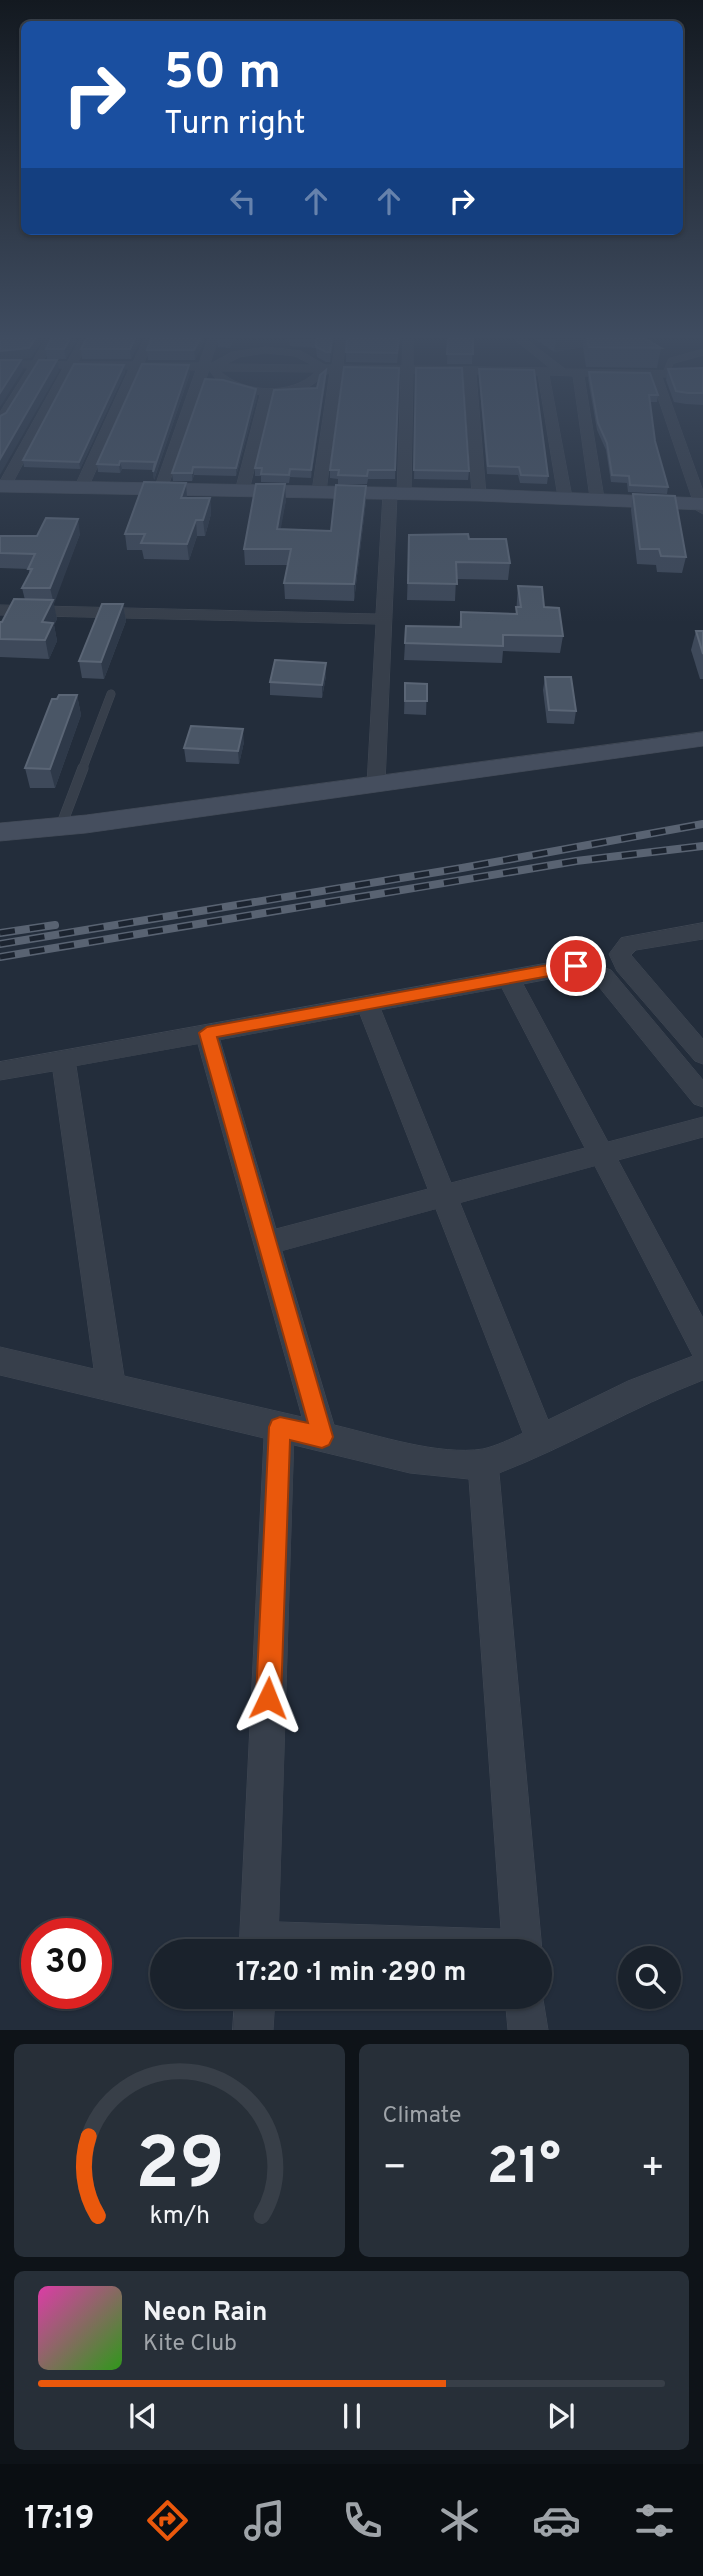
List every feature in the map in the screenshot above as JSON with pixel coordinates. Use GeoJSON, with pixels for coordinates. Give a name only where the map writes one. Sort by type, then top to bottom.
{"type":"FeatureCollection","features":[{"type":"Feature","properties":{"kind":"main road"},"geometry":{"type":"LineString","coordinates":[[2,486],[597,498],[702,506]]}},
{"type":"Feature","properties":{"kind":"main road"},"geometry":{"type":"LineString","coordinates":[[0,832],[703,739]]}},
{"type":"Feature","properties":{"kind":"street"},"geometry":{"type":"LineString","coordinates":[[2,486],[32,434]]}},
{"type":"Feature","properties":{"kind":"street"},"geometry":{"type":"LineString","coordinates":[[81,488],[105,434]]}},
{"type":"Feature","properties":{"kind":"street"},"geometry":{"type":"LineString","coordinates":[[161,489],[183,434]]}},
{"type":"Feature","properties":{"kind":"street"},"geometry":{"type":"LineString","coordinates":[[243,491],[257,434]]}},
{"type":"Feature","properties":{"kind":"street"},"geometry":{"type":"LineString","coordinates":[[318,491],[323,434]]}},
{"type":"Feature","properties":{"kind":"street"},"geometry":{"type":"LineString","coordinates":[[376,784],[384,619],[402,434]]}},
{"type":"Feature","properties":{"kind":"street"},"geometry":{"type":"LineString","coordinates":[[475,434],[479,495]]}},
{"type":"Feature","properties":{"kind":"street"},"geometry":{"type":"LineString","coordinates":[[554,434],[565,498]]}},
{"type":"Feature","properties":{"kind":"street"},"geometry":{"type":"LineString","coordinates":[[587,434],[597,498]]}},
{"type":"Feature","properties":{"kind":"street"},"geometry":{"type":"LineString","coordinates":[[679,434],[702,506]]}},
{"type":"Feature","properties":{"kind":"street"},"geometry":{"type":"LineString","coordinates":[[0,610],[384,619]]}},
{"type":"Feature","properties":{"kind":"street"},"geometry":{"type":"LineString","coordinates":[[703,931],[629,943],[620,954],[625,965],[703,1055]]}},
{"type":"Feature","properties":{"kind":"street"},"geometry":{"type":"LineString","coordinates":[[0,1072],[576,966],[603,976],[702,1094]]}},
{"type":"Feature","properties":{"kind":"street"},"geometry":{"type":"LineString","coordinates":[[508,977],[703,1346]]}},
{"type":"Feature","properties":{"kind":"street"},"geometry":{"type":"LineString","coordinates":[[367,1003],[541,1440]]}},
{"type":"Feature","properties":{"kind":"street"},"geometry":{"type":"LineString","coordinates":[[207,1033],[322,1437]]}},
{"type":"Feature","properties":{"kind":"street"},"geometry":{"type":"LineString","coordinates":[[63,1060],[111,1387]]}},
{"type":"Feature","properties":{"kind":"street"},"geometry":{"type":"LineString","coordinates":[[268,1243],[703,1127]]}},
{"type":"Feature","properties":{"kind":"street"},"geometry":{"type":"LineString","coordinates":[[0,1361],[410,1458],[450,1464],[483,1464],[541,1440],[638,1391],[703,1366]]}},
{"type":"Feature","properties":{"kind":"street"},"geometry":{"type":"LineString","coordinates":[[258,1939],[280,1427]]}},
{"type":"Feature","properties":{"kind":"street"},"geometry":{"type":"LineString","coordinates":[[483,1464],[521,1939]]}},
{"type":"Feature","properties":{"kind":"street"},"geometry":{"type":"LineString","coordinates":[[253,2030],[254,2009]]}},
{"type":"Feature","properties":{"kind":"street"},"geometry":{"type":"LineString","coordinates":[[526,2009],[528,2030]]}},
{"type":"Feature","properties":{"kind":"lane"},"geometry":{"type":"LineString","coordinates":[[61,826],[111,694]]}},
{"type":"Feature","properties":{"kind":"building"},"geometry":{"type":"Polygon","coordinates":[[[0,434],[15,434],[0,459],[0,434]]]}},
{"type":"Feature","properties":{"kind":"building"},"geometry":{"type":"Polygon","coordinates":[[[37,434],[92,434],[79,462],[23,460],[37,434]]]}},
{"type":"Feature","properties":{"kind":"building"},"geometry":{"type":"Polygon","coordinates":[[[111,434],[166,434],[153,472],[155,462],[120,461],[119,465],[97,464],[111,434]]]}},
{"type":"Feature","properties":{"kind":"building"},"geometry":{"type":"Polygon","coordinates":[[[186,434],[245,434],[236,468],[193,467],[192,473],[172,473],[186,434]]]}},
{"type":"Feature","properties":{"kind":"building"},"geometry":{"type":"Polygon","coordinates":[[[263,434],[316,434],[311,470],[290,469],[289,475],[261,474],[262,468],[255,468],[263,434]]]}},
{"type":"Feature","properties":{"kind":"building"},"geometry":{"type":"Polygon","coordinates":[[[335,434],[396,434],[395,470],[368,470],[367,476],[338,475],[339,470],[330,470],[335,434]]]}},
{"type":"Feature","properties":{"kind":"building"},"geometry":{"type":"Polygon","coordinates":[[[415,434],[466,434],[469,471],[414,470],[415,434]]]}},
{"type":"Feature","properties":{"kind":"building"},"geometry":{"type":"Polygon","coordinates":[[[485,434],[542,434],[548,476],[521,475],[519,467],[488,466],[485,434]]]}},
{"type":"Feature","properties":{"kind":"building"},"geometry":{"type":"Polygon","coordinates":[[[603,434],[654,434],[668,487],[630,485],[629,476],[612,475],[603,434]]]}},
{"type":"Feature","properties":{"kind":"building"},"geometry":{"type":"Polygon","coordinates":[[[144,482],[186,483],[181,498],[210,498],[203,520],[196,520],[187,544],[141,543],[145,534],[125,534],[144,482]]]}},
{"type":"Feature","properties":{"kind":"building"},"geometry":{"type":"Polygon","coordinates":[[[256,484],[285,484],[277,529],[331,531],[336,485],[366,486],[354,584],[284,583],[291,549],[244,549],[256,484]]]}},
{"type":"Feature","properties":{"kind":"building"},"geometry":{"type":"Polygon","coordinates":[[[633,494],[675,496],[686,557],[661,556],[659,549],[640,549],[633,494]]]}},
{"type":"Feature","properties":{"kind":"building"},"geometry":{"type":"Polygon","coordinates":[[[46,518],[78,519],[50,588],[22,588],[32,569],[28,569],[35,554],[0,553],[0,536],[37,536],[46,518]]]}},
{"type":"Feature","properties":{"kind":"building"},"geometry":{"type":"Polygon","coordinates":[[[468,534],[469,539],[506,539],[510,563],[456,562],[457,584],[408,583],[409,535],[468,534]]]}},
{"type":"Feature","properties":{"kind":"building"},"geometry":{"type":"Polygon","coordinates":[[[518,586],[542,587],[544,607],[559,608],[563,636],[503,635],[503,646],[405,643],[406,626],[461,627],[461,612],[517,614],[516,607],[521,607],[518,586]]]}},
{"type":"Feature","properties":{"kind":"building"},"geometry":{"type":"Polygon","coordinates":[[[14,599],[53,600],[42,622],[53,623],[45,640],[0,639],[0,622],[14,599]]]}},
{"type":"Feature","properties":{"kind":"building"},"geometry":{"type":"Polygon","coordinates":[[[102,604],[123,604],[101,662],[79,661],[102,604]]]}},
{"type":"Feature","properties":{"kind":"building"},"geometry":{"type":"Polygon","coordinates":[[[696,631],[703,631],[703,654],[696,631]]]}},
{"type":"Feature","properties":{"kind":"building"},"geometry":{"type":"Polygon","coordinates":[[[275,660],[326,663],[322,685],[270,682],[275,660]]]}},
{"type":"Feature","properties":{"kind":"building"},"geometry":{"type":"Polygon","coordinates":[[[545,677],[571,677],[576,711],[549,710],[545,677]]]}},
{"type":"Feature","properties":{"kind":"building"},"geometry":{"type":"Polygon","coordinates":[[[405,683],[427,684],[427,701],[405,701],[405,683]]]}},
{"type":"Feature","properties":{"kind":"building"},"geometry":{"type":"Polygon","coordinates":[[[59,695],[77,695],[50,769],[25,768],[52,699],[57,699],[59,695]]]}},
{"type":"Feature","properties":{"kind":"building"},"geometry":{"type":"Polygon","coordinates":[[[191,726],[243,729],[238,751],[184,748],[191,726]]]}},
{"type":"Feature","properties":{"kind":"railway"},"geometry":{"type":"LineString","coordinates":[[0,944],[462,868],[703,824]]}},
{"type":"Feature","properties":{"kind":"railway"},"geometry":{"type":"LineString","coordinates":[[0,957],[576,861],[703,846]]}},
{"type":"Feature","properties":{"kind":"railway"},"geometry":{"type":"LineString","coordinates":[[0,933],[55,925]]}},
{"type":"Feature","properties":{"kind":"route"},"geometry":{"type":"LineString","coordinates":[[268,1698],[280,1427],[322,1437],[207,1033],[557,967],[576,966]]}}]}
